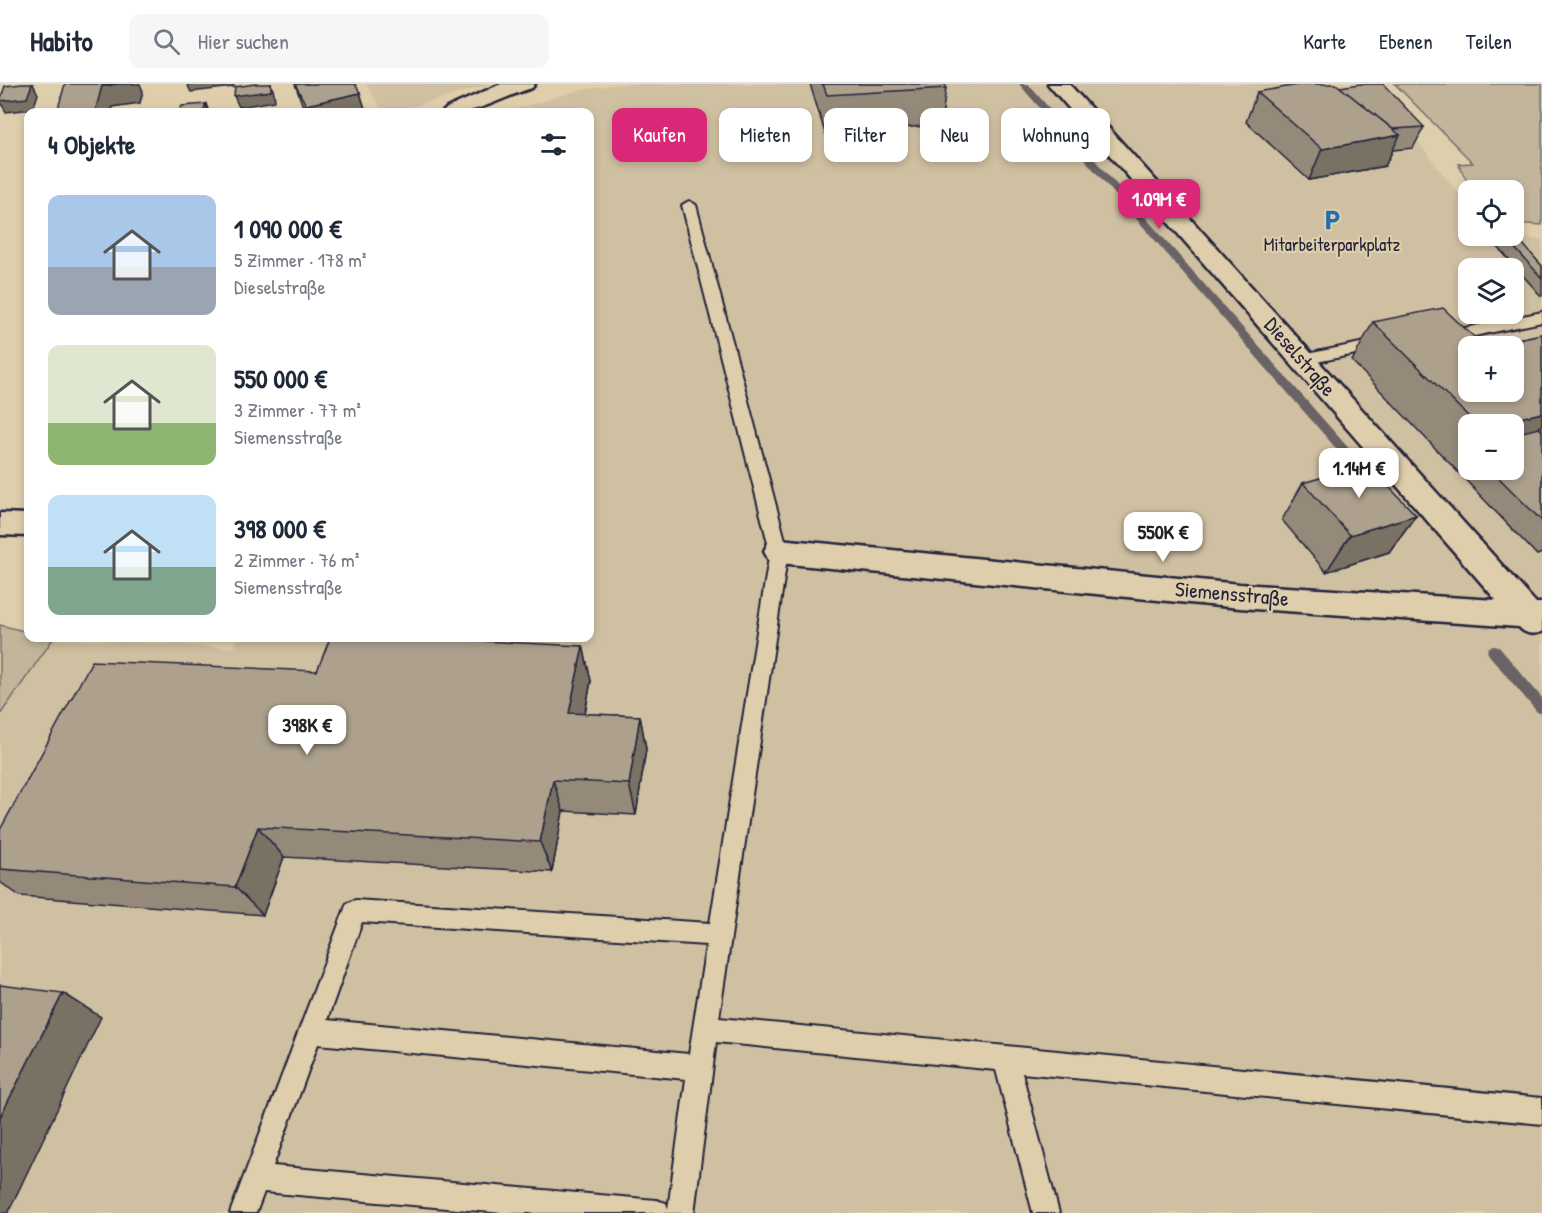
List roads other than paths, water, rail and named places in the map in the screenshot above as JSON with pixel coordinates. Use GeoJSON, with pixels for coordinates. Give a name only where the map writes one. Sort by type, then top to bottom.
{"type":"FeatureCollection","features":[{"type":"Feature","properties":{"kind":"street"},"geometry":{"type":"LineString","coordinates":[[463,108],[502,90],[525,84]]}},
{"type":"Feature","properties":{"kind":"street","name":"Dieselstraße"},"geometry":{"type":"LineString","coordinates":[[1058,84],[1302,360],[1537,619]]}},
{"type":"Feature","properties":{"kind":"street"},"geometry":{"type":"LineString","coordinates":[[0,524],[24,525]]}},
{"type":"Feature","properties":{"kind":"street","name":"Siemensstraße"},"geometry":{"type":"LineString","coordinates":[[778,551],[1240,596],[1537,619]]}},
{"type":"Feature","properties":{"kind":"lane"},"geometry":{"type":"LineString","coordinates":[[681,1213],[705,1029],[778,551],[689,206]]}},
{"type":"Feature","properties":{"kind":"lane"},"geometry":{"type":"LineString","coordinates":[[1425,335],[1455,335],[1542,317]]}},
{"type":"Feature","properties":{"kind":"lane"},"geometry":{"type":"LineString","coordinates":[[1302,360],[1403,340]]}},
{"type":"Feature","properties":{"kind":"lane"},"geometry":{"type":"LineString","coordinates":[[243,1213],[355,911],[720,935]]}},
{"type":"Feature","properties":{"kind":"lane"},"geometry":{"type":"LineString","coordinates":[[705,1029],[1542,1111]]}},
{"type":"Feature","properties":{"kind":"lane"},"geometry":{"type":"LineString","coordinates":[[310,1031],[700,1068]]}},
{"type":"Feature","properties":{"kind":"lane"},"geometry":{"type":"LineString","coordinates":[[1006,1059],[1046,1213]]}},
{"type":"Feature","properties":{"kind":"lane"},"geometry":{"type":"LineString","coordinates":[[256,1178],[656,1213]]}},
{"type":"Feature","properties":{"kind":"waterway"},"geometry":{"type":"LineString","coordinates":[[1023,84],[1370,480]]}},
{"type":"Feature","properties":{"kind":"waterway"},"geometry":{"type":"LineString","coordinates":[[1494,651],[1542,708]]}},
{"type":"Feature","properties":{"kind":"place","name":"Mitarbeiterparkplatz"},"geometry":{"type":"Point","coordinates":[1332,220]}}]}
